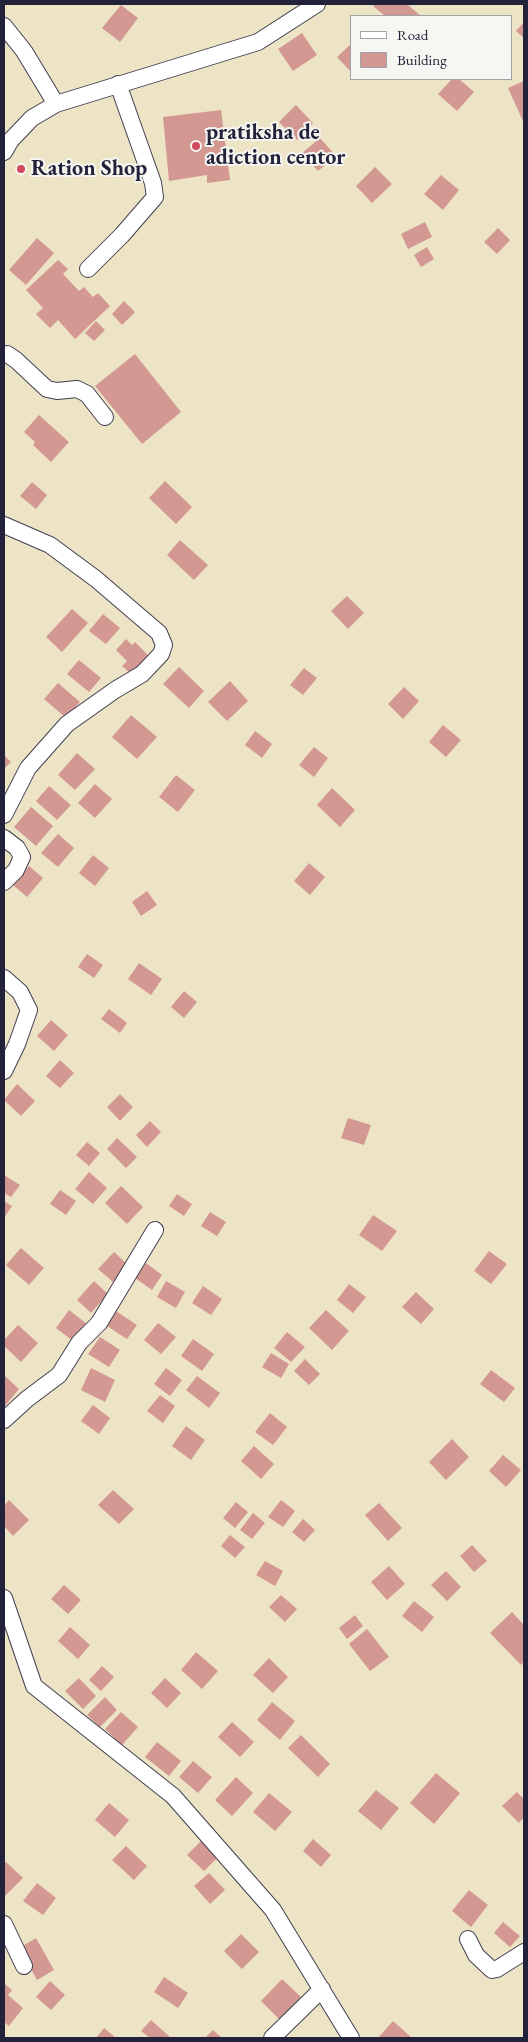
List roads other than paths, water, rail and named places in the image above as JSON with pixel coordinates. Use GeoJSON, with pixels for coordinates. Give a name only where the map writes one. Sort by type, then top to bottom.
{"type":"FeatureCollection","features":[{"type":"Feature","properties":{"kind":"street"},"geometry":{"type":"LineString","coordinates":[[4,152],[11,140],[32,118],[56,104],[258,42],[317,4]]}},
{"type":"Feature","properties":{"kind":"street"},"geometry":{"type":"LineString","coordinates":[[4,26],[24,51],[56,104]]}},
{"type":"Feature","properties":{"kind":"street"},"geometry":{"type":"LineString","coordinates":[[88,270],[155,197],[153,183],[118,84]]}},
{"type":"Feature","properties":{"kind":"street"},"geometry":{"type":"LineString","coordinates":[[4,355],[7,354],[16,360],[47,389],[57,391],[77,388],[86,394],[105,417]]}},
{"type":"Feature","properties":{"kind":"street"},"geometry":{"type":"LineString","coordinates":[[4,525],[50,545],[96,578],[159,633],[164,645],[161,654],[142,674],[115,690],[67,724],[28,768],[4,815]]}},
{"type":"Feature","properties":{"kind":"street"},"geometry":{"type":"LineString","coordinates":[[4,838],[16,848],[22,857],[16,870],[4,882]]}},
{"type":"Feature","properties":{"kind":"street"},"geometry":{"type":"LineString","coordinates":[[4,978],[20,992],[29,1010],[17,1044],[4,1071]]}},
{"type":"Feature","properties":{"kind":"street"},"geometry":{"type":"LineString","coordinates":[[4,1420],[27,1399],[59,1375],[78,1343],[99,1323],[155,1230]]}},
{"type":"Feature","properties":{"kind":"street"},"geometry":{"type":"LineString","coordinates":[[4,1598],[34,1686],[173,1796],[273,1910],[352,2038]]}},
{"type":"Feature","properties":{"kind":"street"},"geometry":{"type":"LineString","coordinates":[[4,1924],[24,1966]]}},
{"type":"Feature","properties":{"kind":"street"},"geometry":{"type":"LineString","coordinates":[[468,1939],[476,1955],[492,1970],[524,1952]]}},
{"type":"Feature","properties":{"kind":"street"},"geometry":{"type":"LineString","coordinates":[[272,2038],[322,1989]]}},
{"type":"Feature","properties":{"kind":"place","name":"pratiksha de adiction centor"},"geometry":{"type":"Point","coordinates":[196,146]}},
{"type":"Feature","properties":{"kind":"place","name":"Ration Shop"},"geometry":{"type":"Point","coordinates":[21,169]}}]}
